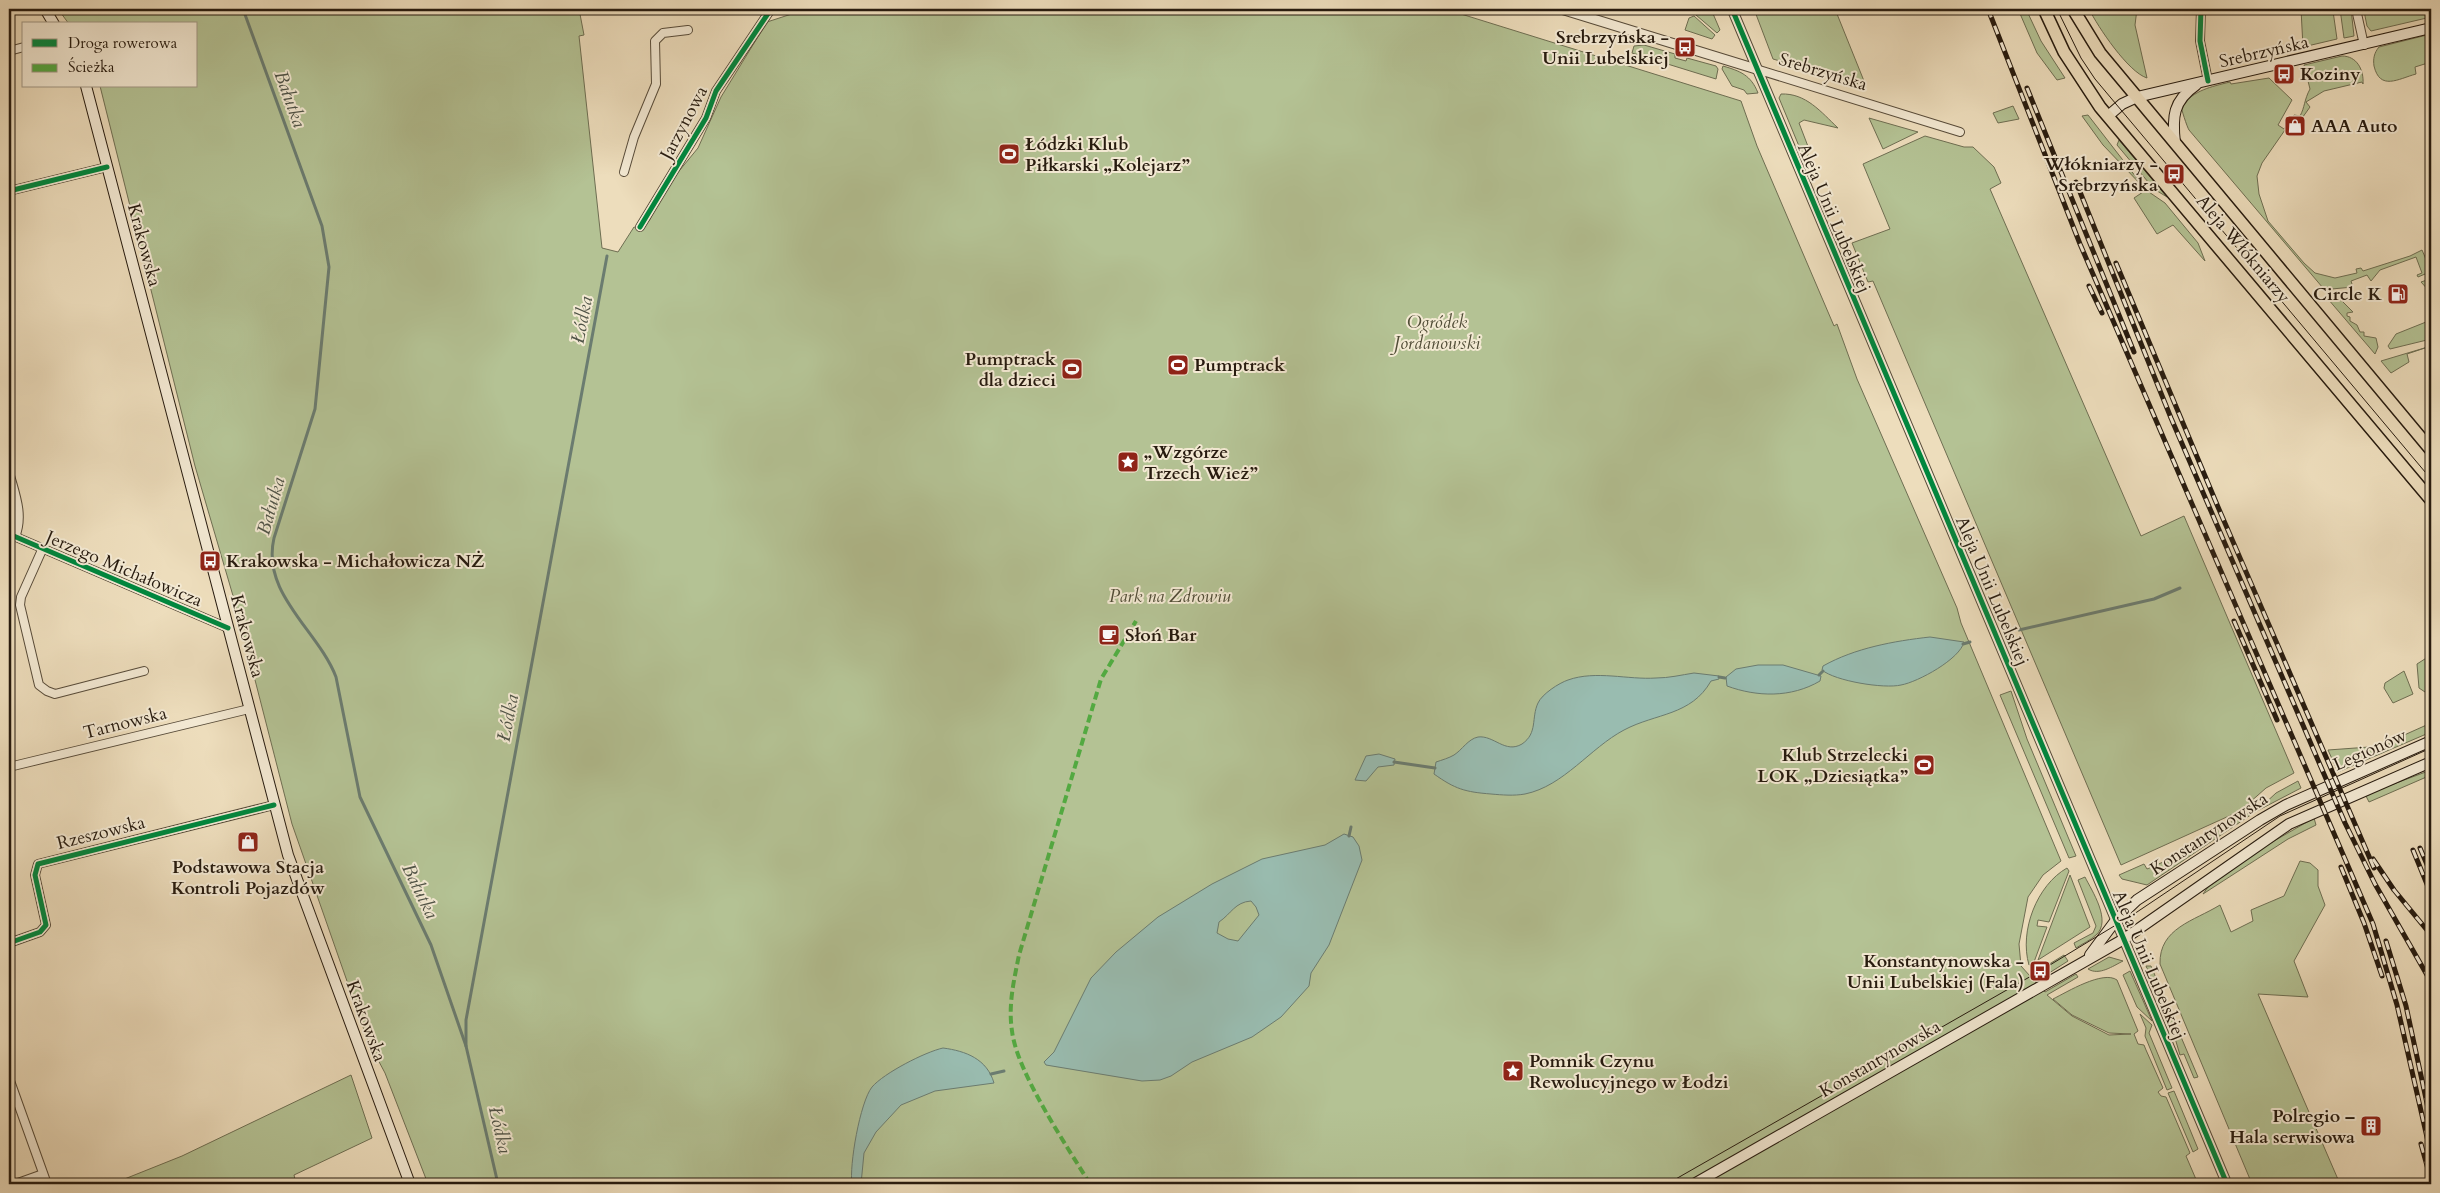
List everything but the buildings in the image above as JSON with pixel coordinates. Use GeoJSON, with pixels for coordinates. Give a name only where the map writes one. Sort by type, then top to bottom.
{"type":"FeatureCollection","features":[{"type":"Feature","properties":{"kind":"main road"},"geometry":{"type":"LineString","coordinates":[[45,9],[53,22]]}},
{"type":"Feature","properties":{"kind":"main road","name":"Aleja Włókniarzy"},"geometry":{"type":"LineString","coordinates":[[2044,9],[2064,52],[2089,92],[2431,500]]}},
{"type":"Feature","properties":{"kind":"main road","name":"Aleja Włókniarzy"},"geometry":{"type":"LineString","coordinates":[[2073,9],[2094,45],[2137,98],[2431,450]]}},
{"type":"Feature","properties":{"kind":"main road","name":"Srebrzyńska"},"geometry":{"type":"LineString","coordinates":[[2108,116],[2122,104],[2137,98],[2431,28]]}},
{"type":"Feature","properties":{"kind":"main road"},"geometry":{"type":"LineString","coordinates":[[2176,143],[2173,117],[2175,109],[2184,94],[2197,84]]}},
{"type":"Feature","properties":{"kind":"main road","name":"Krakowska"},"geometry":{"type":"LineString","coordinates":[[87,88],[288,855],[410,1184]]}},
{"type":"Feature","properties":{"kind":"main road","name":"Legionów"},"geometry":{"type":"LineString","coordinates":[[2323,789],[2431,741]]}},
{"type":"Feature","properties":{"kind":"main road","name":"Legionów"},"geometry":{"type":"LineString","coordinates":[[2330,804],[2431,762]]}},
{"type":"Feature","properties":{"kind":"main road","name":"Konstantynowska"},"geometry":{"type":"LineString","coordinates":[[2082,963],[2095,950],[2116,920],[2146,894],[2260,820],[2286,805],[2323,789]]}},
{"type":"Feature","properties":{"kind":"main road","name":"Konstantynowska"},"geometry":{"type":"LineString","coordinates":[[1694,1184],[2124,939],[2275,833],[2330,804]]}},
{"type":"Feature","properties":{"kind":"street","name":"Jarzynowa"},"geometry":{"type":"LineString","coordinates":[[640,226],[706,118],[716,91],[771,9]]}},
{"type":"Feature","properties":{"kind":"street","name":"Srebrzyńska"},"geometry":{"type":"LineString","coordinates":[[1561,9],[1960,132]]}},
{"type":"Feature","properties":{"kind":"street","name":"Aleja Unii Lubelskiej"},"geometry":{"type":"LineString","coordinates":[[1732,9],[2227,1184]]}},
{"type":"Feature","properties":{"kind":"street"},"geometry":{"type":"LineString","coordinates":[[2201,9],[2200,41],[2208,82]]}},
{"type":"Feature","properties":{"kind":"street"},"geometry":{"type":"LineString","coordinates":[[2356,9],[2364,45]]}},
{"type":"Feature","properties":{"kind":"street"},"geometry":{"type":"LineString","coordinates":[[624,172],[634,137],[656,84],[655,41],[663,32],[688,30]]}},
{"type":"Feature","properties":{"kind":"street"},"geometry":{"type":"LineString","coordinates":[[9,51],[22,48]]}},
{"type":"Feature","properties":{"kind":"street"},"geometry":{"type":"LineString","coordinates":[[9,191],[107,167]]}},
{"type":"Feature","properties":{"kind":"street"},"geometry":{"type":"LineString","coordinates":[[9,472],[20,512],[20,522],[12,536]]}},
{"type":"Feature","properties":{"kind":"street","name":"Jerzego Michałowicza"},"geometry":{"type":"LineString","coordinates":[[12,536],[228,628]]}},
{"type":"Feature","properties":{"kind":"street"},"geometry":{"type":"LineString","coordinates":[[42,550],[21,597],[20,605],[39,685],[55,694],[144,671]]}},
{"type":"Feature","properties":{"kind":"street","name":"Tarnowska"},"geometry":{"type":"LineString","coordinates":[[9,767],[249,709]]}},
{"type":"Feature","properties":{"kind":"street","name":"Rzeszowska"},"geometry":{"type":"LineString","coordinates":[[9,943],[40,932],[46,924],[34,875],[38,864],[274,805]]}},
{"type":"Feature","properties":{"kind":"street"},"geometry":{"type":"LineString","coordinates":[[9,1078],[47,1184]]}},
{"type":"Feature","properties":{"kind":"street"},"geometry":{"type":"LineString","coordinates":[[15,1184],[43,1174]]}},
{"type":"Feature","properties":{"kind":"green space","name":"Park na Zdrowiu"},"geometry":{"type":"Polygon","coordinates":[[[58,9],[579,9],[584,35],[579,36],[602,248],[618,252],[634,227],[641,229],[649,221],[670,182],[698,148],[721,97],[767,22],[807,9],[1445,9],[1741,101],[1757,146],[1834,326],[1837,324],[1857,379],[1957,608],[1961,623],[2061,861],[2043,875],[2028,897],[2019,944],[2021,966],[2030,976],[2064,955],[2068,961],[2035,982],[2045,992],[2076,974],[2078,977],[2047,995],[2072,1016],[2109,1035],[2131,1034],[2109,1033],[2072,1015],[2053,999],[2094,980],[2111,978],[2117,980],[2138,1031],[2134,1034],[2138,1044],[2144,1045],[2163,1088],[2158,1092],[2161,1096],[2166,1097],[2190,1153],[2186,1156],[2198,1184],[428,1184],[385,1073],[368,1041],[292,824],[236,606],[195,466],[100,88],[198,88],[198,22],[68,22],[58,9]]]}},
{"type":"Feature","properties":{"kind":"green space"},"geometry":{"type":"Polygon","coordinates":[[[1699,9],[1711,9],[1720,30],[1717,33],[1696,15],[1700,13],[1699,9]]]}},
{"type":"Feature","properties":{"kind":"green space"},"geometry":{"type":"Polygon","coordinates":[[[1754,9],[1835,9],[1864,81],[1862,85],[1773,59],[1754,9]]]}},
{"type":"Feature","properties":{"kind":"green space"},"geometry":{"type":"Polygon","coordinates":[[[2018,9],[2026,9],[2041,41],[2065,78],[2057,80],[2037,53],[2018,9]]]}},
{"type":"Feature","properties":{"kind":"green space"},"geometry":{"type":"Polygon","coordinates":[[[2089,9],[2137,9],[2135,25],[2147,78],[2139,74],[2123,58],[2099,27],[2089,9]]]}},
{"type":"Feature","properties":{"kind":"green space"},"geometry":{"type":"Polygon","coordinates":[[[2301,9],[2333,11],[2337,39],[2303,47],[2301,9]]]}},
{"type":"Feature","properties":{"kind":"green space"},"geometry":{"type":"Polygon","coordinates":[[[2340,9],[2351,9],[2354,36],[2344,38],[2340,9]]]}},
{"type":"Feature","properties":{"kind":"green space"},"geometry":{"type":"Polygon","coordinates":[[[2380,9],[2431,9],[2431,17],[2371,31],[2367,26],[2364,11],[2380,9]]]}},
{"type":"Feature","properties":{"kind":"green space"},"geometry":{"type":"Polygon","coordinates":[[[1694,16],[1715,35],[1712,39],[1685,30],[1689,18],[1694,16]]]}},
{"type":"Feature","properties":{"kind":"green space"},"geometry":{"type":"Polygon","coordinates":[[[2431,34],[2431,62],[2415,67],[2416,74],[2385,81],[2377,74],[2374,58],[2379,47],[2431,34]]]}},
{"type":"Feature","properties":{"kind":"green space"},"geometry":{"type":"Polygon","coordinates":[[[1644,45],[1675,54],[1675,58],[1686,61],[1687,58],[1716,66],[1718,69],[1716,79],[1632,53],[1634,46],[1644,45]]]}},
{"type":"Feature","properties":{"kind":"green space"},"geometry":{"type":"Polygon","coordinates":[[[2342,56],[2356,61],[2361,69],[2363,84],[2362,82],[2324,91],[2306,102],[2310,107],[2300,121],[2294,117],[2262,163],[2257,176],[2259,194],[2268,221],[2315,273],[2335,278],[2357,273],[2356,269],[2361,268],[2363,271],[2410,256],[2422,250],[2431,271],[2431,293],[2421,282],[2427,280],[2425,274],[2418,277],[2417,275],[2422,273],[2416,257],[2380,270],[2371,281],[2367,275],[2351,281],[2353,287],[2321,290],[2323,288],[2189,130],[2187,125],[2181,106],[2197,93],[2230,82],[2231,84],[2269,78],[2292,100],[2278,125],[2284,129],[2294,115],[2300,116],[2310,89],[2304,65],[2342,56]]]}},
{"type":"Feature","properties":{"kind":"green space"},"geometry":{"type":"Polygon","coordinates":[[[1723,66],[1735,70],[1748,78],[1758,93],[1747,94],[1744,90],[1732,86],[1722,69],[1723,66]]]}},
{"type":"Feature","properties":{"kind":"green space"},"geometry":{"type":"Polygon","coordinates":[[[1781,94],[1806,100],[1838,128],[1804,120],[1799,123],[1809,149],[1806,163],[1779,98],[1781,94]]]}},
{"type":"Feature","properties":{"kind":"green space"},"geometry":{"type":"Polygon","coordinates":[[[2013,106],[2019,119],[1998,123],[1993,113],[2013,106]]]}},
{"type":"Feature","properties":{"kind":"green space"},"geometry":{"type":"Polygon","coordinates":[[[2088,115],[2146,190],[2103,145],[2082,116],[2088,115]]]}},
{"type":"Feature","properties":{"kind":"green space"},"geometry":{"type":"Polygon","coordinates":[[[1869,118],[1918,132],[1883,149],[1869,118]]]}},
{"type":"Feature","properties":{"kind":"green space"},"geometry":{"type":"Polygon","coordinates":[[[1925,136],[1964,147],[1973,147],[1994,167],[2001,183],[1990,189],[2141,536],[2184,516],[2294,773],[2266,788],[2240,811],[2121,865],[1873,281],[1868,282],[1852,243],[1890,229],[1863,164],[1925,136]]]}},
{"type":"Feature","properties":{"kind":"green space"},"geometry":{"type":"Polygon","coordinates":[[[2119,140],[2167,197],[2154,189],[2117,145],[2119,140]]]}},
{"type":"Feature","properties":{"kind":"green space"},"geometry":{"type":"Polygon","coordinates":[[[2146,190],[2165,203],[2198,243],[2205,261],[2173,225],[2157,234],[2134,198],[2146,190]]]}},
{"type":"Feature","properties":{"kind":"green space"},"geometry":{"type":"Polygon","coordinates":[[[2335,298],[2342,301],[2353,312],[2347,313],[2347,316],[2350,317],[2350,321],[2357,325],[2360,332],[2364,332],[2364,336],[2376,338],[2378,347],[2375,354],[2328,299],[2335,298]]]}},
{"type":"Feature","properties":{"kind":"green space"},"geometry":{"type":"Polygon","coordinates":[[[2431,320],[2431,339],[2390,349],[2388,346],[2396,334],[2431,320]]]}},
{"type":"Feature","properties":{"kind":"green space"},"geometry":{"type":"Polygon","coordinates":[[[2431,346],[2407,354],[2409,362],[2391,373],[2381,361],[2431,346]]]}},
{"type":"Feature","properties":{"kind":"green space"},"geometry":{"type":"Polygon","coordinates":[[[2431,655],[2431,691],[2425,692],[2419,688],[2417,664],[2431,655]]]}},
{"type":"Feature","properties":{"kind":"green space"},"geometry":{"type":"Polygon","coordinates":[[[2404,671],[2413,694],[2393,703],[2384,688],[2385,683],[2404,671]]]}},
{"type":"Feature","properties":{"kind":"green space"},"geometry":{"type":"Polygon","coordinates":[[[2011,691],[2027,739],[2076,856],[2069,858],[2000,695],[2011,691]]]}},
{"type":"Feature","properties":{"kind":"green space"},"geometry":{"type":"Polygon","coordinates":[[[2431,723],[2431,732],[2338,772],[2328,750],[2383,746],[2403,739],[2402,736],[2431,723]]]}},
{"type":"Feature","properties":{"kind":"green space"},"geometry":{"type":"Polygon","coordinates":[[[2431,770],[2431,775],[2369,802],[2366,796],[2372,792],[2431,770]]]}},
{"type":"Feature","properties":{"kind":"green space"},"geometry":{"type":"Polygon","coordinates":[[[2298,781],[2301,788],[2255,812],[2147,885],[2122,879],[2119,875],[2144,864],[2147,869],[2191,850],[2189,844],[2262,806],[2276,793],[2298,781]]]}},
{"type":"Feature","properties":{"kind":"green space"},"geometry":{"type":"Polygon","coordinates":[[[2314,818],[2316,825],[2288,839],[2203,894],[2208,887],[2267,845],[2314,818]]]}},
{"type":"Feature","properties":{"kind":"green space"},"geometry":{"type":"Polygon","coordinates":[[[2300,861],[2310,863],[2318,870],[2318,886],[2325,905],[2294,961],[2308,997],[2258,994],[2340,1184],[2252,1184],[2160,964],[2161,952],[2165,942],[2180,927],[2220,905],[2231,932],[2253,921],[2251,910],[2284,896],[2300,861]]]}},
{"type":"Feature","properties":{"kind":"green space"},"geometry":{"type":"Polygon","coordinates":[[[2067,868],[2069,871],[2049,922],[2038,920],[2037,926],[2047,927],[2034,962],[2029,965],[2026,938],[2033,910],[2047,886],[2067,868]]]}},
{"type":"Feature","properties":{"kind":"green space"},"geometry":{"type":"Polygon","coordinates":[[[2070,875],[2090,927],[2038,960],[2070,875]]]}},
{"type":"Feature","properties":{"kind":"green space"},"geometry":{"type":"Polygon","coordinates":[[[2085,877],[2096,898],[2102,922],[2096,935],[2076,948],[2074,943],[2093,933],[2096,926],[2078,880],[2085,877]]]}},
{"type":"Feature","properties":{"kind":"green space"},"geometry":{"type":"Polygon","coordinates":[[[2109,957],[2123,961],[2101,971],[2088,969],[2109,957]]]}},
{"type":"Feature","properties":{"kind":"green space"},"geometry":{"type":"Polygon","coordinates":[[[2146,966],[2151,966],[2198,1077],[2194,1078],[2184,1054],[2180,1055],[2172,1028],[2146,966]]]}},
{"type":"Feature","properties":{"kind":"green space"},"geometry":{"type":"Polygon","coordinates":[[[2130,971],[2152,1021],[2137,1007],[2123,975],[2130,971]]]}},
{"type":"Feature","properties":{"kind":"green space"},"geometry":{"type":"Polygon","coordinates":[[[2140,1014],[2152,1025],[2149,1033],[2172,1088],[2167,1090],[2145,1036],[2146,1028],[2140,1014]]]}},
{"type":"Feature","properties":{"kind":"green space"},"geometry":{"type":"Polygon","coordinates":[[[351,1075],[372,1138],[294,1175],[296,1184],[112,1184],[182,1156],[351,1075]]]}},
{"type":"Feature","properties":{"kind":"green space"},"geometry":{"type":"Polygon","coordinates":[[[2174,1091],[2198,1149],[2193,1152],[2168,1093],[2174,1091]]]}},
{"type":"Feature","properties":{"kind":"water"},"geometry":{"type":"Polygon","coordinates":[[[1930,637],[1964,642],[1961,649],[1947,662],[1927,675],[1908,683],[1883,686],[1860,683],[1837,678],[1822,670],[1823,666],[1861,650],[1889,643],[1930,637]]]}},
{"type":"Feature","properties":{"kind":"water"},"geometry":{"type":"Polygon","coordinates":[[[1758,665],[1783,665],[1821,676],[1820,681],[1809,687],[1774,694],[1738,690],[1727,686],[1726,677],[1736,669],[1758,665]]]}},
{"type":"Feature","properties":{"kind":"water"},"geometry":{"type":"Polygon","coordinates":[[[1694,673],[1719,676],[1719,679],[1711,681],[1703,692],[1683,707],[1624,730],[1600,746],[1564,775],[1539,790],[1517,795],[1474,792],[1454,786],[1434,774],[1436,762],[1454,755],[1474,738],[1484,737],[1510,747],[1522,744],[1530,735],[1540,700],[1551,689],[1568,680],[1590,676],[1656,678],[1694,673]]]}},
{"type":"Feature","properties":{"kind":"water"},"geometry":{"type":"Polygon","coordinates":[[[1379,754],[1395,759],[1394,765],[1378,767],[1366,781],[1355,780],[1366,756],[1379,754]]]}},
{"type":"Feature","properties":{"kind":"water"},"geometry":{"type":"Polygon","coordinates":[[[1344,834],[1353,837],[1359,846],[1362,860],[1329,945],[1311,973],[1309,986],[1281,1017],[1252,1037],[1192,1062],[1171,1076],[1160,1080],[1142,1081],[1046,1065],[1044,1062],[1054,1052],[1091,978],[1116,952],[1158,917],[1212,884],[1262,859],[1325,845],[1344,834]],[[1251,901],[1237,906],[1219,922],[1217,933],[1228,939],[1238,941],[1259,915],[1251,901]]]}},
{"type":"Feature","properties":{"kind":"water"},"geometry":{"type":"Polygon","coordinates":[[[943,1048],[960,1051],[981,1062],[991,1075],[994,1083],[935,1091],[901,1105],[876,1132],[864,1153],[861,1184],[852,1184],[852,1163],[856,1134],[863,1106],[872,1087],[905,1064],[943,1048]]]}},
{"type":"Feature","properties":{"kind":"waterway","name":"Bałutka"},"geometry":{"type":"LineString","coordinates":[[243,9],[322,226],[329,267],[315,409],[274,538],[272,558],[276,577],[293,611],[317,643],[336,677],[360,797],[431,945],[466,1046]]}},
{"type":"Feature","properties":{"kind":"waterway","name":"Łódka"},"geometry":{"type":"LineString","coordinates":[[498,1184],[466,1046],[466,1020],[607,256]]}},
{"type":"Feature","properties":{"kind":"waterway"},"geometry":{"type":"LineString","coordinates":[[2019,630],[2154,599],[2180,588]]}},
{"type":"Feature","properties":{"kind":"waterway"},"geometry":{"type":"LineString","coordinates":[[1963,644],[1970,642]]}},
{"type":"Feature","properties":{"kind":"waterway"},"geometry":{"type":"LineString","coordinates":[[1819,675],[1823,671]]}},
{"type":"Feature","properties":{"kind":"waterway"},"geometry":{"type":"LineString","coordinates":[[1719,677],[1725,678]]}},
{"type":"Feature","properties":{"kind":"waterway"},"geometry":{"type":"LineString","coordinates":[[1394,762],[1435,768]]}},
{"type":"Feature","properties":{"kind":"waterway"},"geometry":{"type":"LineString","coordinates":[[1349,836],[1351,827]]}},
{"type":"Feature","properties":{"kind":"waterway"},"geometry":{"type":"LineString","coordinates":[[991,1074],[1004,1071]]}},
{"type":"Feature","properties":{"kind":"tram line"},"geometry":{"type":"LineString","coordinates":[[2057,9],[2081,58],[2095,79],[2431,479]]}},
{"type":"Feature","properties":{"kind":"tram line"},"geometry":{"type":"LineString","coordinates":[[1667,1184],[2040,971],[2134,914],[2280,816],[2431,748]]}},
{"type":"Feature","properties":{"kind":"railway"},"geometry":{"type":"LineString","coordinates":[[1988,9],[2080,244],[2373,924],[2397,1005],[2431,1155]]}},
{"type":"Feature","properties":{"kind":"railway"},"geometry":{"type":"LineString","coordinates":[[2027,88],[2134,352]]}},
{"type":"Feature","properties":{"kind":"railway"},"geometry":{"type":"LineString","coordinates":[[2076,182],[2171,418],[2345,823],[2375,884],[2431,982]]}},
{"type":"Feature","properties":{"kind":"railway"},"geometry":{"type":"LineString","coordinates":[[2116,263],[2218,507],[2374,868]]}},
{"type":"Feature","properties":{"kind":"railway"},"geometry":{"type":"LineString","coordinates":[[2089,286],[2102,313]]}},
{"type":"Feature","properties":{"kind":"railway"},"geometry":{"type":"LineString","coordinates":[[2234,621],[2277,720]]}},
{"type":"Feature","properties":{"kind":"railway"},"geometry":{"type":"LineString","coordinates":[[2420,848],[2431,874]]}},
{"type":"Feature","properties":{"kind":"railway"},"geometry":{"type":"LineString","coordinates":[[2413,850],[2431,894]]}},
{"type":"Feature","properties":{"kind":"railway"},"geometry":{"type":"LineString","coordinates":[[2373,859],[2394,890],[2431,935]]}},
{"type":"Feature","properties":{"kind":"railway"},"geometry":{"type":"LineString","coordinates":[[2341,867],[2364,923],[2382,976]]}},
{"type":"Feature","properties":{"kind":"railway"},"geometry":{"type":"LineString","coordinates":[[2386,941],[2406,1006],[2431,1122]]}},
{"type":"Feature","properties":{"kind":"railway"},"geometry":{"type":"LineString","coordinates":[[2421,1144],[2431,1180]]}},
{"type":"Feature","properties":{"kind":"marked path"},"geometry":{"type":"LineString","coordinates":[[1090,1184],[1044,1109],[1023,1067],[1012,1031],[1011,1002],[1019,955],[1101,679],[1136,621]]}},
{"type":"Feature","properties":{"kind":"cycle path"},"geometry":{"type":"LineString","coordinates":[[640,227],[706,118],[716,91],[771,9]]}},
{"type":"Feature","properties":{"kind":"cycle path"},"geometry":{"type":"LineString","coordinates":[[1732,9],[2227,1184]]}},
{"type":"Feature","properties":{"kind":"cycle path"},"geometry":{"type":"LineString","coordinates":[[2201,9],[2200,41],[2208,81]]}},
{"type":"Feature","properties":{"kind":"cycle path"},"geometry":{"type":"LineString","coordinates":[[9,191],[107,167]]}},
{"type":"Feature","properties":{"kind":"cycle path"},"geometry":{"type":"LineString","coordinates":[[9,534],[228,628]]}},
{"type":"Feature","properties":{"kind":"cycle path"},"geometry":{"type":"LineString","coordinates":[[9,943],[40,932],[46,925],[35,875],[38,864],[274,805]]}},
{"type":"Feature","properties":{"kind":"place","name":"Srebrzyńska - Unii Lubelskiej"},"geometry":{"type":"Point","coordinates":[1685,47]}},
{"type":"Feature","properties":{"kind":"place","name":"Koziny"},"geometry":{"type":"Point","coordinates":[2284,74]}},
{"type":"Feature","properties":{"kind":"place","name":"AAA Auto"},"geometry":{"type":"Point","coordinates":[2295,126]}},
{"type":"Feature","properties":{"kind":"place","name":"Łódzki Klub Piłkarski „Kolejarz”"},"geometry":{"type":"Point","coordinates":[1009,154]}},
{"type":"Feature","properties":{"kind":"place","name":"Włókniarzy - Srebrzyńska"},"geometry":{"type":"Point","coordinates":[2174,174]}},
{"type":"Feature","properties":{"kind":"place","name":"Circle K"},"geometry":{"type":"Point","coordinates":[2398,294]}},
{"type":"Feature","properties":{"kind":"place","name":"Pumptrack"},"geometry":{"type":"Point","coordinates":[1178,365]}},
{"type":"Feature","properties":{"kind":"place","name":"Pumptrack dla dzieci"},"geometry":{"type":"Point","coordinates":[1072,369]}},
{"type":"Feature","properties":{"kind":"place","name":"„Wzgórze Trzech Wież”"},"geometry":{"type":"Point","coordinates":[1128,462]}},
{"type":"Feature","properties":{"kind":"place","name":"Krakowska - Michałowicza NŻ"},"geometry":{"type":"Point","coordinates":[210,561]}},
{"type":"Feature","properties":{"kind":"place","name":"Słoń Bar"},"geometry":{"type":"Point","coordinates":[1109,635]}},
{"type":"Feature","properties":{"kind":"place","name":"Klub Strzelecki LOK „Dziesiątka”"},"geometry":{"type":"Point","coordinates":[1924,765]}},
{"type":"Feature","properties":{"kind":"place","name":"Podstawowa Stacja Kontroli Pojazdów"},"geometry":{"type":"Point","coordinates":[248,842]}},
{"type":"Feature","properties":{"kind":"place","name":"Konstantynowska - Unii Lubelskiej (Fala)"},"geometry":{"type":"Point","coordinates":[2040,971]}},
{"type":"Feature","properties":{"kind":"place","name":"Pomnik Czynu Rewolucyjnego w Łodzi"},"geometry":{"type":"Point","coordinates":[1513,1071]}},
{"type":"Feature","properties":{"kind":"place","name":"Polregio – Hala serwisowa"},"geometry":{"type":"Point","coordinates":[2371,1126]}},
{"type":"Feature","properties":{"kind":"park label","name":"Ogródek Jordanowski"},"geometry":{"type":"Point","coordinates":[1437,332]}}]}
